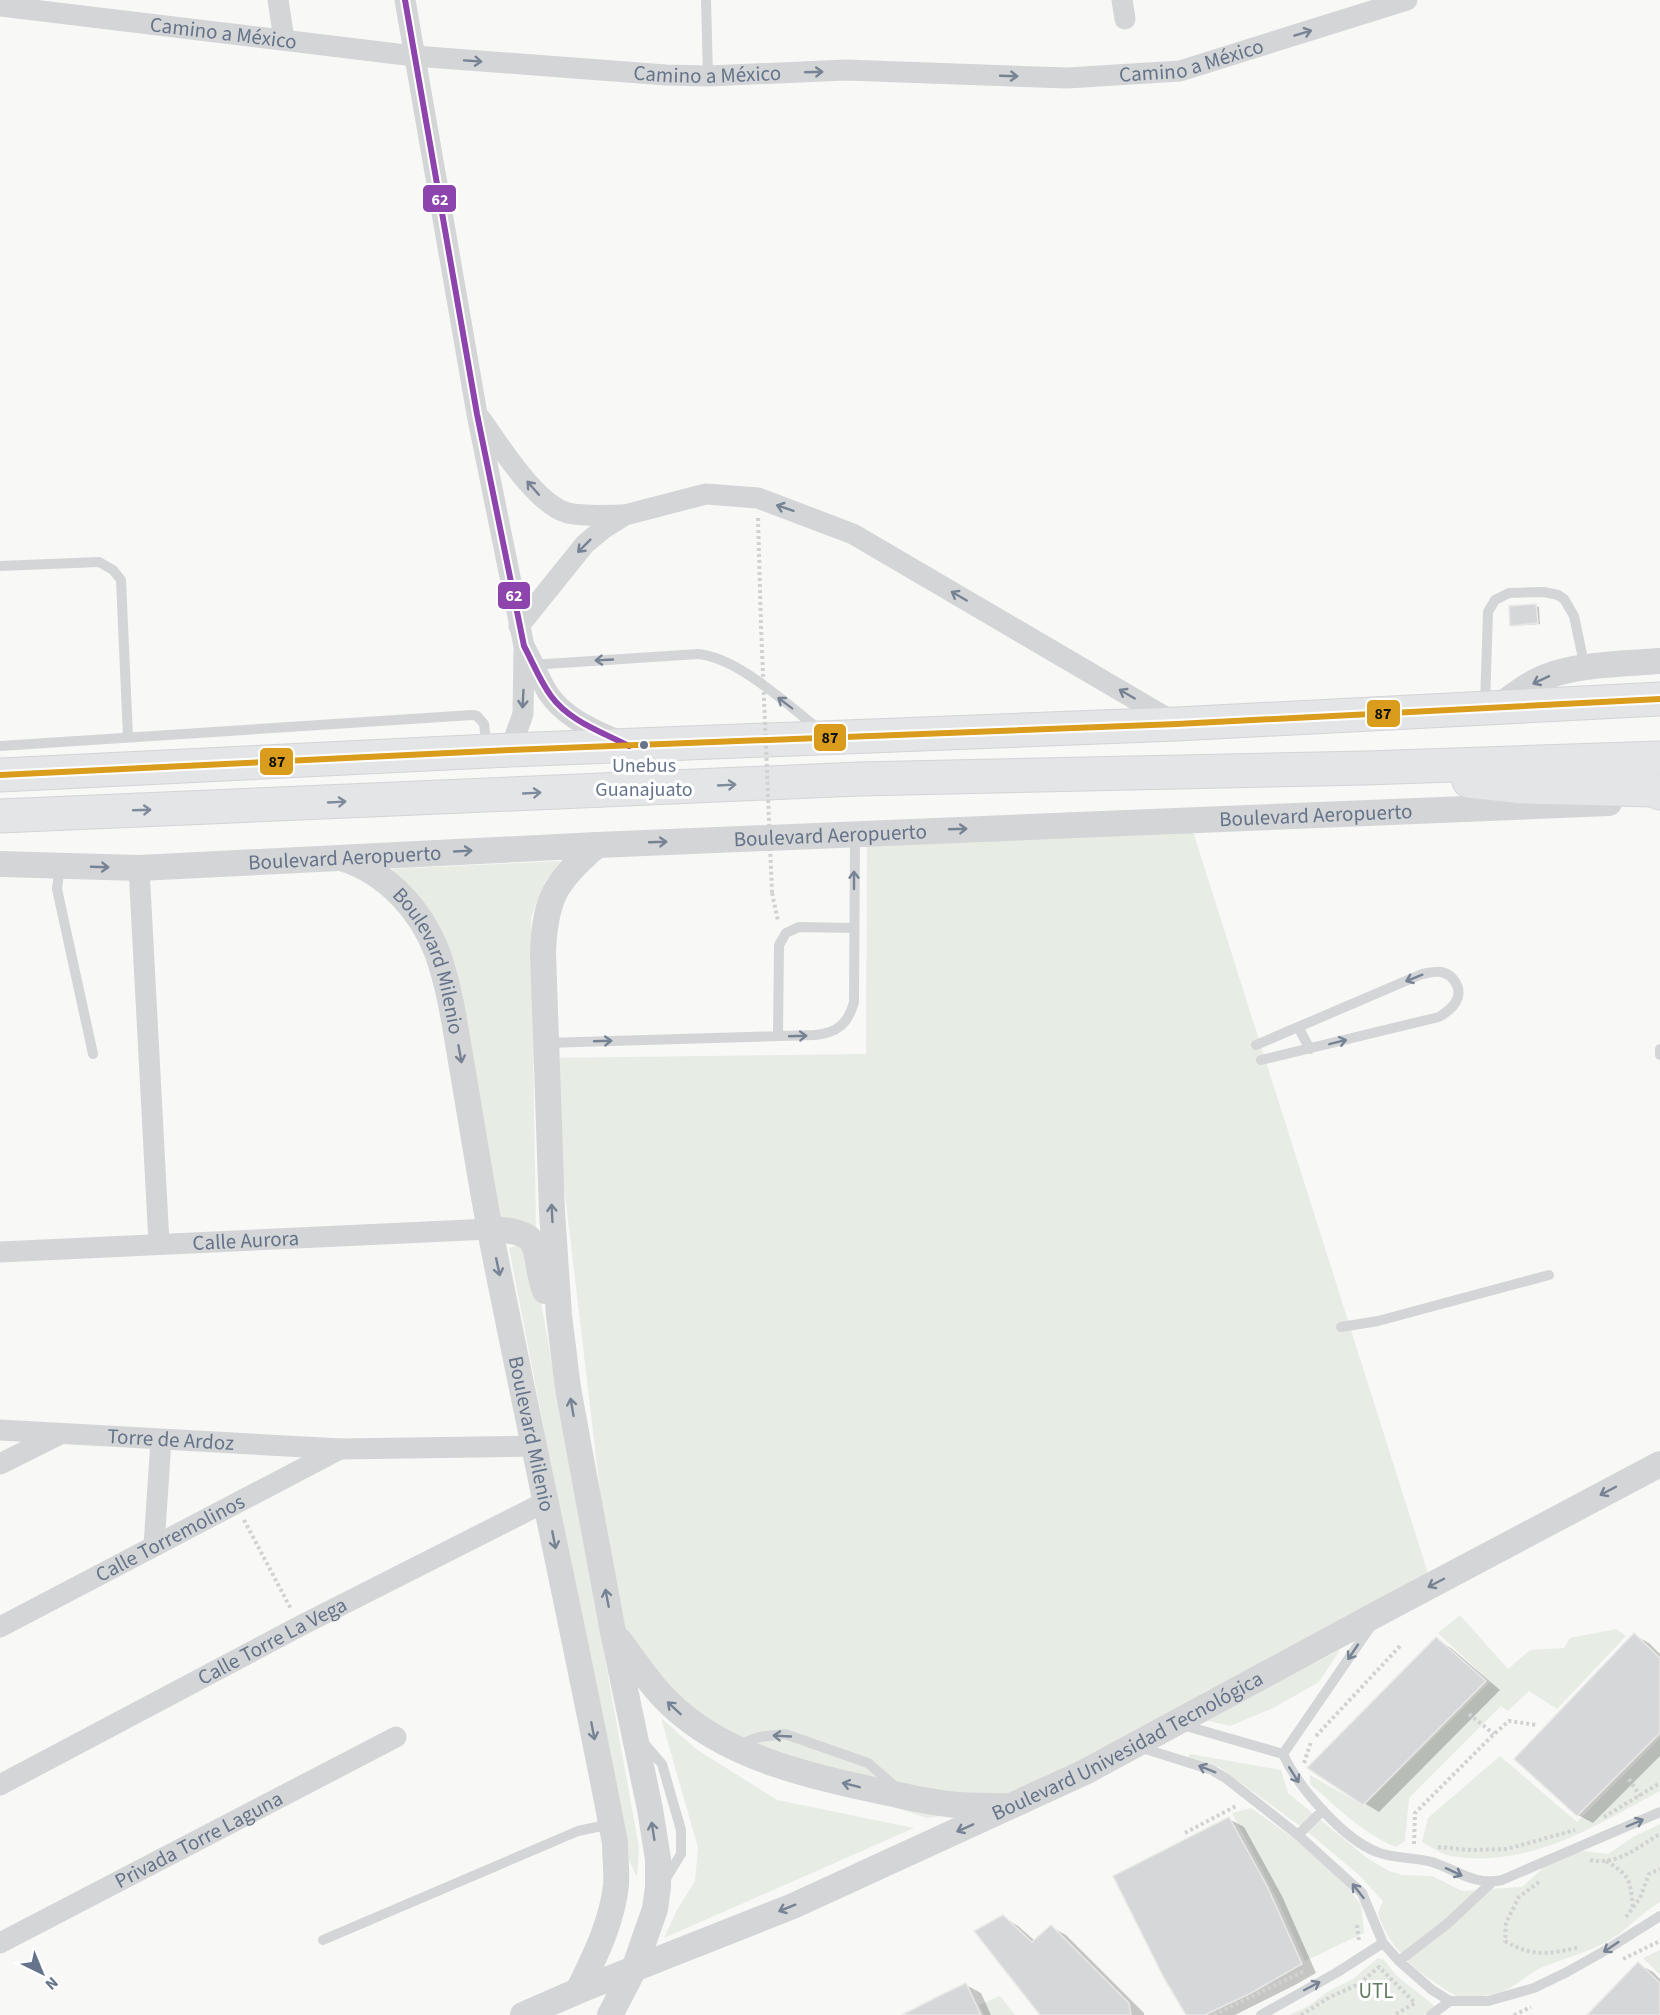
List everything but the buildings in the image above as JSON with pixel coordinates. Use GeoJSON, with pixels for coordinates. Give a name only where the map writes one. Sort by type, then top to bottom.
{"type":"FeatureCollection","features":[{"type":"Feature","properties":{"kind":"highway"},"geometry":{"type":"LineString","coordinates":[[0,775],[499,751],[1177,724],[1660,699]]}},
{"type":"Feature","properties":{"kind":"highway","name":"Boulevard Aeropuerto"},"geometry":{"type":"LineString","coordinates":[[0,816],[859,779],[1366,768],[1660,758]]}},
{"type":"Feature","properties":{"kind":"highway"},"geometry":{"type":"LineString","coordinates":[[1366,768],[1523,787],[1653,790],[1660,793]]}},
{"type":"Feature","properties":{"kind":"street"},"geometry":{"type":"LineString","coordinates":[[278,0],[284,39]]}},
{"type":"Feature","properties":{"kind":"street"},"geometry":{"type":"LineString","coordinates":[[405,0],[477,414],[525,651],[523,714],[499,751]]}},
{"type":"Feature","properties":{"kind":"street","name":"Camino a México"},"geometry":{"type":"LineString","coordinates":[[0,6],[414,56],[708,76],[846,70],[1067,78],[1180,71],[1407,0]]}},
{"type":"Feature","properties":{"kind":"street"},"geometry":{"type":"LineString","coordinates":[[477,414],[524,477],[547,502],[567,513],[625,515],[706,494],[758,498],[854,534],[1177,724]]}},
{"type":"Feature","properties":{"kind":"street"},"geometry":{"type":"LineString","coordinates":[[525,651],[585,544],[625,515]]}},
{"type":"Feature","properties":{"kind":"street"},"geometry":{"type":"LineString","coordinates":[[525,651],[550,695],[571,717],[629,746]]}},
{"type":"Feature","properties":{"kind":"street"},"geometry":{"type":"LineString","coordinates":[[1492,707],[1539,679],[1585,668],[1660,661]]}},
{"type":"Feature","properties":{"kind":"street","name":"Boulevard Aeropuerto"},"geometry":{"type":"LineString","coordinates":[[0,864],[139,868],[338,856],[1660,801]]}},
{"type":"Feature","properties":{"kind":"street","name":"Boulevard Milenio"},"geometry":{"type":"LineString","coordinates":[[597,845],[558,883],[549,903],[544,926],[543,953],[545,1043],[559,1315],[568,1388],[658,1859],[658,1892],[655,1909],[634,1969],[609,2015]]}},
{"type":"Feature","properties":{"kind":"street","name":"Boulevard Milenio"},"geometry":{"type":"LineString","coordinates":[[338,856],[366,868],[391,885],[415,912],[437,952],[451,1002],[490,1229],[615,1842],[616,1886],[612,1908],[597,1953],[578,1991]]}},
{"type":"Feature","properties":{"kind":"street"},"geometry":{"type":"LineString","coordinates":[[139,868],[159,1243]]}},
{"type":"Feature","properties":{"kind":"street"},"geometry":{"type":"LineString","coordinates":[[490,1229],[519,1231],[533,1242],[544,1288],[559,1315]]}},
{"type":"Feature","properties":{"kind":"street","name":"Calle Aurora"},"geometry":{"type":"LineString","coordinates":[[0,1252],[490,1229]]}},
{"type":"Feature","properties":{"kind":"street","name":"Torre de Ardoz"},"geometry":{"type":"LineString","coordinates":[[0,1430],[341,1449],[535,1446]]}},
{"type":"Feature","properties":{"kind":"street"},"geometry":{"type":"LineString","coordinates":[[0,1464],[60,1434]]}},
{"type":"Feature","properties":{"kind":"street"},"geometry":{"type":"LineString","coordinates":[[154,1546],[161,1440]]}},
{"type":"Feature","properties":{"kind":"street","name":"Calle Torremolinos"},"geometry":{"type":"LineString","coordinates":[[0,1627],[341,1449]]}},
{"type":"Feature","properties":{"kind":"street","name":"Boulevard Univesidad Tecnológica"},"geometry":{"type":"LineString","coordinates":[[578,1991],[793,1906],[1085,1772],[1660,1464]]}},
{"type":"Feature","properties":{"kind":"street","name":"Calle Torre La Vega"},"geometry":{"type":"LineString","coordinates":[[0,1785],[300,1626],[547,1501]]}},
{"type":"Feature","properties":{"kind":"street"},"geometry":{"type":"LineString","coordinates":[[613,1632],[658,1692],[699,1728],[733,1746],[777,1765],[908,1797],[959,1805],[1012,1806]]}},
{"type":"Feature","properties":{"kind":"street","name":"Privada Torre Laguna"},"geometry":{"type":"LineString","coordinates":[[0,1944],[396,1737]]}},
{"type":"Feature","properties":{"kind":"street"},"geometry":{"type":"LineString","coordinates":[[523,2015],[578,1991]]}},
{"type":"Feature","properties":{"kind":"lane"},"geometry":{"type":"LineString","coordinates":[[706,0],[708,76]]}},
{"type":"Feature","properties":{"kind":"lane"},"geometry":{"type":"LineString","coordinates":[[0,566],[99,562],[113,570],[121,580],[128,737]]}},
{"type":"Feature","properties":{"kind":"lane"},"geometry":{"type":"LineString","coordinates":[[1492,707],[1488,612],[1495,600],[1509,593],[1552,593],[1564,599],[1574,616],[1585,668]]}},
{"type":"Feature","properties":{"kind":"lane"},"geometry":{"type":"LineString","coordinates":[[525,651],[713,656],[736,666],[831,738]]}},
{"type":"Feature","properties":{"kind":"lane"},"geometry":{"type":"LineString","coordinates":[[0,746],[472,715],[477,716],[484,724],[499,751]]}},
{"type":"Feature","properties":{"kind":"lane"},"geometry":{"type":"LineString","coordinates":[[545,1043],[826,1034],[837,1030],[845,1024],[854,1002],[855,834]]}},
{"type":"Feature","properties":{"kind":"lane"},"geometry":{"type":"LineString","coordinates":[[60,866],[57,889],[93,1054]]}},
{"type":"Feature","properties":{"kind":"lane"},"geometry":{"type":"LineString","coordinates":[[778,1036],[779,945],[786,933],[799,927],[854,928]]}},
{"type":"Feature","properties":{"kind":"lane"},"geometry":{"type":"LineString","coordinates":[[1256,1046],[1422,974],[1440,972],[1448,974],[1460,992],[1458,1000],[1449,1011],[1439,1017],[1261,1060]]}},
{"type":"Feature","properties":{"kind":"lane"},"geometry":{"type":"LineString","coordinates":[[1298,1028],[1310,1049]]}},
{"type":"Feature","properties":{"kind":"lane"},"geometry":{"type":"LineString","coordinates":[[1660,1049],[1660,1055]]}},
{"type":"Feature","properties":{"kind":"lane"},"geometry":{"type":"LineString","coordinates":[[1341,1327],[1378,1321],[1549,1275]]}},
{"type":"Feature","properties":{"kind":"lane"},"geometry":{"type":"LineString","coordinates":[[1283,1754],[1379,1613]]}},
{"type":"Feature","properties":{"kind":"lane"},"geometry":{"type":"LineString","coordinates":[[1175,1723],[1283,1754],[1296,1779],[1323,1810],[1356,1840],[1379,1853],[1432,1862],[1461,1876],[1491,1883]]}},
{"type":"Feature","properties":{"kind":"lane"},"geometry":{"type":"LineString","coordinates":[[1133,1745],[1212,1770],[1227,1779],[1298,1835],[1362,1893],[1383,1943],[1432,1990],[1450,2001],[1488,2001],[1534,1988],[1606,1950],[1660,1916]]}},
{"type":"Feature","properties":{"kind":"lane"},"geometry":{"type":"LineString","coordinates":[[1298,1835],[1323,1810]]}},
{"type":"Feature","properties":{"kind":"lane"},"geometry":{"type":"LineString","coordinates":[[1400,1961],[1447,1924],[1491,1883],[1660,1812]]}},
{"type":"Feature","properties":{"kind":"lane"},"geometry":{"type":"LineString","coordinates":[[323,1940],[578,1831],[611,1824]]}},
{"type":"Feature","properties":{"kind":"lane"},"geometry":{"type":"LineString","coordinates":[[1261,2015],[1336,1973],[1383,1943]]}},
{"type":"Feature","properties":{"kind":"lane"},"geometry":{"type":"LineString","coordinates":[[1431,2015],[1450,2001]]}},
{"type":"Feature","properties":{"kind":"path"},"geometry":{"type":"LineString","coordinates":[[758,498],[760,626],[772,892],[777,919],[786,933]]}},
{"type":"Feature","properties":{"kind":"path"},"geometry":{"type":"LineString","coordinates":[[236,1503],[300,1626]]}},
{"type":"Feature","properties":{"kind":"path"},"geometry":{"type":"LineString","coordinates":[[1303,1766],[1312,1741],[1401,1645]]}},
{"type":"Feature","properties":{"kind":"path"},"geometry":{"type":"LineString","coordinates":[[1469,1714],[1494,1734]]}},
{"type":"Feature","properties":{"kind":"path"},"geometry":{"type":"LineString","coordinates":[[1414,1845],[1415,1813],[1494,1734],[1509,1721],[1538,1725]]}},
{"type":"Feature","properties":{"kind":"path"},"geometry":{"type":"LineString","coordinates":[[1629,1779],[1640,1796]]}},
{"type":"Feature","properties":{"kind":"path"},"geometry":{"type":"LineString","coordinates":[[1600,1820],[1660,1783]]}},
{"type":"Feature","properties":{"kind":"path"},"geometry":{"type":"LineString","coordinates":[[1185,1833],[1240,1804]]}},
{"type":"Feature","properties":{"kind":"path"},"geometry":{"type":"LineString","coordinates":[[1436,1847],[1471,1850],[1507,1849],[1579,1828]]}},
{"type":"Feature","properties":{"kind":"path"},"geometry":{"type":"LineString","coordinates":[[1582,1857],[1598,1861],[1617,1860],[1660,1833]]}},
{"type":"Feature","properties":{"kind":"path"},"geometry":{"type":"LineString","coordinates":[[1405,1849],[1414,1845],[1426,1847]]}},
{"type":"Feature","properties":{"kind":"path"},"geometry":{"type":"LineString","coordinates":[[1606,1861],[1622,1871],[1630,1881],[1634,1908]]}},
{"type":"Feature","properties":{"kind":"path"},"geometry":{"type":"LineString","coordinates":[[1623,1921],[1640,1898],[1649,1874],[1660,1869]]}},
{"type":"Feature","properties":{"kind":"path"},"geometry":{"type":"LineString","coordinates":[[1541,1880],[1519,1897],[1506,1923],[1505,1941],[1521,1950],[1548,1954],[1580,1947]]}},
{"type":"Feature","properties":{"kind":"path"},"geometry":{"type":"LineString","coordinates":[[1356,1914],[1360,1944]]}},
{"type":"Feature","properties":{"kind":"path"},"geometry":{"type":"LineString","coordinates":[[1214,2015],[1311,1967]]}},
{"type":"Feature","properties":{"kind":"path"},"geometry":{"type":"LineString","coordinates":[[1301,2015],[1330,1997],[1359,1984],[1379,1967],[1415,2003],[1394,2015]]}},
{"type":"Feature","properties":{"kind":"green space"},"geometry":{"type":"Polygon","coordinates":[[[1190,822],[1433,1589],[1012,1806],[927,1818],[757,1762],[618,1644],[549,1058],[866,1054],[867,837],[1190,822]]]}},
{"type":"Feature","properties":{"kind":"green space"},"geometry":{"type":"Polygon","coordinates":[[[560,861],[545,882],[531,917],[536,1229],[499,1218],[407,889],[392,869],[560,861]]]}},
{"type":"Feature","properties":{"kind":"green space"},"geometry":{"type":"Polygon","coordinates":[[[519,1245],[533,1258],[639,1848],[637,1877],[626,1854],[509,1248],[519,1245]]]}},
{"type":"Feature","properties":{"kind":"green space"},"geometry":{"type":"Polygon","coordinates":[[[1460,1615],[1508,1669],[1530,1650],[1564,1648],[1570,1638],[1616,1629],[1626,1636],[1557,1709],[1529,1691],[1508,1711],[1501,1706],[1409,1798],[1405,1841],[1396,1847],[1372,1835],[1340,1810],[1310,1784],[1310,1775],[1364,1806],[1490,1682],[1438,1633],[1460,1615]]]}},
{"type":"Feature","properties":{"kind":"green space"},"geometry":{"type":"Polygon","coordinates":[[[1340,1650],[1319,1682],[1273,1708],[1230,1726],[1201,1719],[1340,1650]]]}},
{"type":"Feature","properties":{"kind":"green space"},"geometry":{"type":"Polygon","coordinates":[[[661,1718],[696,1749],[777,1800],[914,1828],[664,1938],[677,1910],[695,1881],[698,1848],[661,1718]]]}},
{"type":"Feature","properties":{"kind":"green space"},"geometry":{"type":"Polygon","coordinates":[[[1660,1738],[1660,1791],[1560,1842],[1507,1856],[1480,1858],[1447,1855],[1422,1842],[1428,1818],[1500,1756],[1577,1822],[1660,1738]]]}},
{"type":"Feature","properties":{"kind":"green space"},"geometry":{"type":"Polygon","coordinates":[[[1190,1754],[1281,1770],[1288,1793],[1367,1858],[1389,1871],[1402,1875],[1432,1876],[1462,1891],[1522,1887],[1553,1859],[1584,1851],[1608,1854],[1633,1837],[1660,1824],[1660,1902],[1605,1943],[1541,1968],[1506,1990],[1471,1998],[1457,1997],[1421,1973],[1396,1947],[1387,1935],[1378,1913],[1383,1901],[1359,1875],[1303,1828],[1219,1767],[1187,1759],[1190,1754]]]}},
{"type":"Feature","properties":{"kind":"green space"},"geometry":{"type":"Polygon","coordinates":[[[1251,1808],[1338,1874],[1361,1905],[1364,1933],[1305,1961],[1276,1897],[1232,1813],[1251,1808]]]}},
{"type":"Feature","properties":{"kind":"green space"},"geometry":{"type":"Polygon","coordinates":[[[1660,1950],[1660,1975],[1643,1958],[1660,1950]]]}},
{"type":"Feature","properties":{"kind":"green space","name":"UTL"},"geometry":{"type":"Polygon","coordinates":[[[1378,1958],[1384,1960],[1397,1976],[1437,2008],[1423,2015],[1289,2015],[1353,1979],[1378,1958]]]}},
{"type":"Feature","properties":{"kind":"green space"},"geometry":{"type":"Polygon","coordinates":[[[1000,1996],[1015,2015],[984,2015],[979,2005],[1000,1996]]]}},
{"type":"Feature","properties":{"kind":"transit line","name":"62"},"geometry":{"type":"LineString","coordinates":[[405,0],[477,414],[524,646],[543,684],[558,705],[576,719],[629,746]]}},
{"type":"Feature","properties":{"kind":"transit line","name":"87"},"geometry":{"type":"LineString","coordinates":[[0,775],[510,750],[1177,724],[1660,699]]}},
{"type":"Feature","properties":{"kind":"place","name":"Unebus Guanajuato"},"geometry":{"type":"Point","coordinates":[644,745]}}]}
